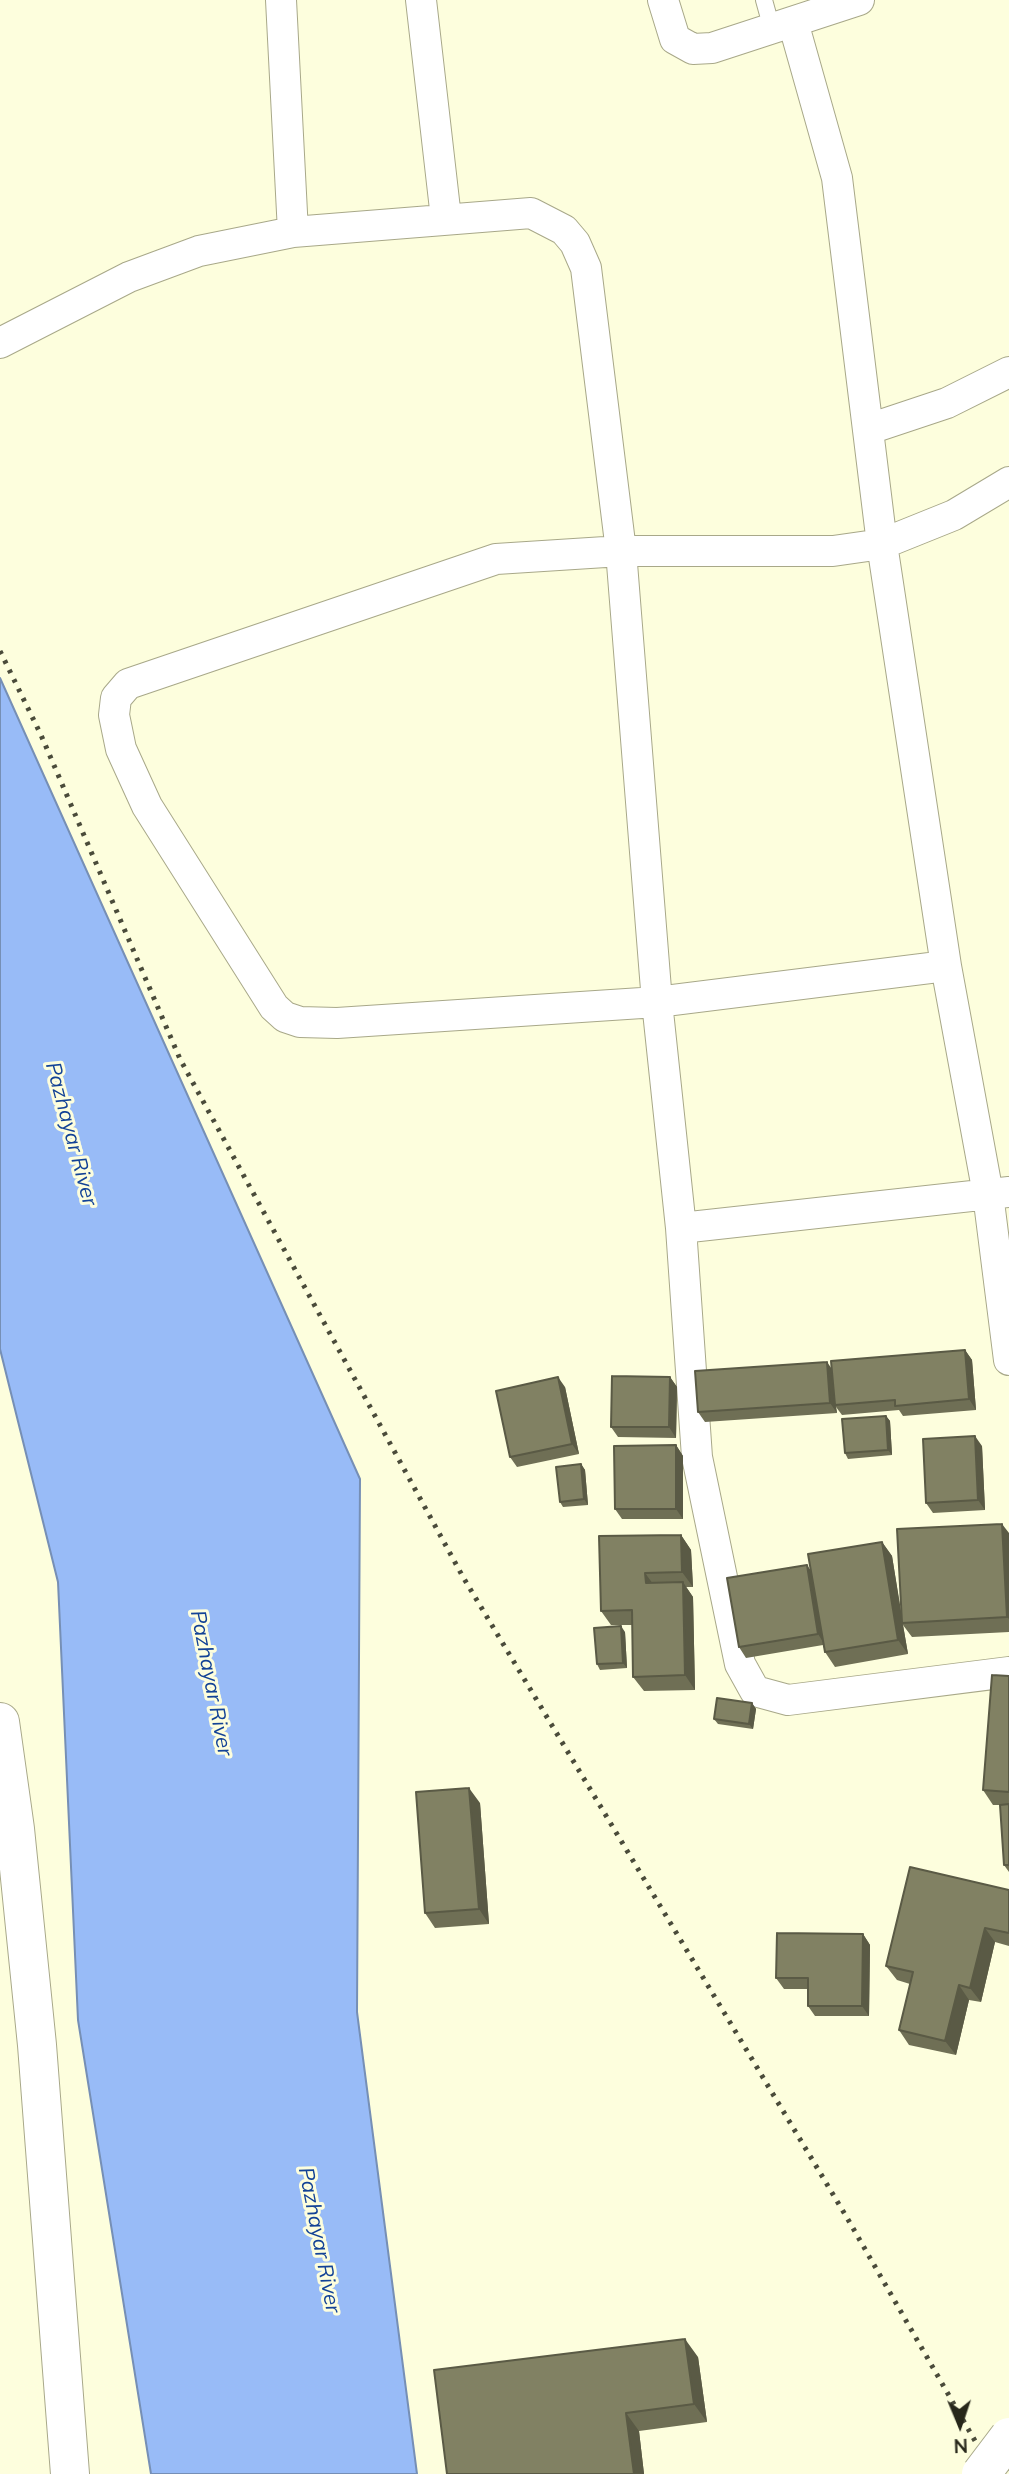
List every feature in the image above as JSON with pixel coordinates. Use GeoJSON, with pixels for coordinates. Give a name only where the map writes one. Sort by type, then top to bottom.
{"type":"FeatureCollection","features":[{"type":"Feature","properties":{"kind":"main road"},"geometry":{"type":"LineString","coordinates":[[0,1723],[7,1816],[37,2045],[70,2474]]}},
{"type":"Feature","properties":{"kind":"main road"},"geometry":{"type":"LineString","coordinates":[[981,2474],[1009,2437]]}},
{"type":"Feature","properties":{"kind":"street"},"geometry":{"type":"LineString","coordinates":[[281,0],[293,232]]}},
{"type":"Feature","properties":{"kind":"street"},"geometry":{"type":"LineString","coordinates":[[421,0],[446,218]]}},
{"type":"Feature","properties":{"kind":"street"},"geometry":{"type":"LineString","coordinates":[[663,0],[675,39],[693,49],[712,48],[859,0]]}},
{"type":"Feature","properties":{"kind":"street"},"geometry":{"type":"LineString","coordinates":[[782,26],[837,178],[882,544],[946,966],[999,1193],[1009,1360]]}},
{"type":"Feature","properties":{"kind":"street"},"geometry":{"type":"LineString","coordinates":[[0,343],[129,277],[199,250],[293,232],[531,212],[564,230],[575,243],[586,268],[621,551],[657,1002],[681,1228],[697,1457],[740,1664],[755,1691],[788,1700],[1009,1672]]}},
{"type":"Feature","properties":{"kind":"street"},"geometry":{"type":"LineString","coordinates":[[869,429],[947,403],[1009,372]]}},
{"type":"Feature","properties":{"kind":"street"},"geometry":{"type":"LineString","coordinates":[[946,966],[657,1002],[337,1023],[300,1022],[285,1017],[274,1007],[147,806],[121,749],[114,715],[116,698],[128,684],[496,559],[621,551],[833,551],[882,544],[954,515],[1009,482]]}},
{"type":"Feature","properties":{"kind":"street"},"geometry":{"type":"LineString","coordinates":[[681,1228],[999,1193]]}},
{"type":"Feature","properties":{"kind":"lane"},"geometry":{"type":"LineString","coordinates":[[764,0],[782,26]]}},
{"type":"Feature","properties":{"kind":"water","name":"Pazhayar River"},"geometry":{"type":"Polygon","coordinates":[[[0,678],[360,1479],[357,2012],[417,2474],[151,2474],[78,2020],[58,1582],[0,1349],[0,678]]]}},
{"type":"Feature","properties":{"kind":"building"},"geometry":{"type":"Polygon","coordinates":[[[965,1350],[969,1399],[895,1406],[895,1400],[835,1405],[831,1361],[965,1350]]]}},
{"type":"Feature","properties":{"kind":"building"},"geometry":{"type":"Polygon","coordinates":[[[827,1362],[830,1403],[698,1412],[695,1371],[827,1362]]]}},
{"type":"Feature","properties":{"kind":"building"},"geometry":{"type":"Polygon","coordinates":[[[612,1376],[670,1377],[669,1427],[611,1427],[612,1376]]]}},
{"type":"Feature","properties":{"kind":"building"},"geometry":{"type":"Polygon","coordinates":[[[558,1377],[572,1444],[510,1457],[496,1391],[558,1377]]]}},
{"type":"Feature","properties":{"kind":"building"},"geometry":{"type":"Polygon","coordinates":[[[886,1416],[888,1450],[845,1453],[842,1419],[886,1416]]]}},
{"type":"Feature","properties":{"kind":"building"},"geometry":{"type":"Polygon","coordinates":[[[975,1436],[978,1500],[926,1503],[923,1439],[975,1436]]]}},
{"type":"Feature","properties":{"kind":"building"},"geometry":{"type":"Polygon","coordinates":[[[676,1445],[676,1509],[615,1509],[614,1446],[676,1445]]]}},
{"type":"Feature","properties":{"kind":"building"},"geometry":{"type":"Polygon","coordinates":[[[581,1464],[584,1499],[560,1502],[556,1467],[581,1464]]]}},
{"type":"Feature","properties":{"kind":"building"},"geometry":{"type":"Polygon","coordinates":[[[1002,1524],[1007,1617],[902,1623],[897,1529],[1002,1524]]]}},
{"type":"Feature","properties":{"kind":"building"},"geometry":{"type":"Polygon","coordinates":[[[681,1535],[682,1572],[645,1573],[646,1583],[683,1582],[685,1675],[633,1677],[632,1610],[601,1611],[599,1536],[681,1535]]]}},
{"type":"Feature","properties":{"kind":"building"},"geometry":{"type":"Polygon","coordinates":[[[882,1542],[898,1640],[825,1652],[808,1554],[882,1542]]]}},
{"type":"Feature","properties":{"kind":"building"},"geometry":{"type":"Polygon","coordinates":[[[807,1565],[818,1634],[739,1647],[727,1578],[807,1565]]]}},
{"type":"Feature","properties":{"kind":"building"},"geometry":{"type":"Polygon","coordinates":[[[621,1626],[623,1663],[597,1664],[594,1628],[621,1626]]]}},
{"type":"Feature","properties":{"kind":"building"},"geometry":{"type":"Polygon","coordinates":[[[992,1675],[1009,1676],[1009,1792],[983,1790],[992,1675]]]}},
{"type":"Feature","properties":{"kind":"building"},"geometry":{"type":"Polygon","coordinates":[[[717,1698],[752,1703],[749,1724],[714,1719],[717,1698]]]}},
{"type":"Feature","properties":{"kind":"building"},"geometry":{"type":"Polygon","coordinates":[[[469,1788],[479,1909],[425,1913],[416,1792],[469,1788]]]}},
{"type":"Feature","properties":{"kind":"building"},"geometry":{"type":"Polygon","coordinates":[[[1009,1804],[1009,1865],[1004,1865],[1000,1805],[1009,1804]]]}},
{"type":"Feature","properties":{"kind":"building"},"geometry":{"type":"Polygon","coordinates":[[[910,1867],[1009,1890],[1009,1933],[985,1928],[970,1988],[959,1985],[945,2041],[899,2030],[913,1972],[886,1966],[910,1867]]]}},
{"type":"Feature","properties":{"kind":"building"},"geometry":{"type":"Polygon","coordinates":[[[777,1933],[863,1934],[862,2006],[808,2006],[808,1978],[776,1978],[777,1933]]]}},
{"type":"Feature","properties":{"kind":"building"},"geometry":{"type":"Polygon","coordinates":[[[685,2339],[694,2404],[626,2413],[634,2474],[447,2474],[434,2370],[685,2339]]]}},
{"type":"Feature","properties":{"kind":"railway"},"geometry":{"type":"LineString","coordinates":[[0,651],[41,735],[180,1059],[463,1577],[846,2216],[994,2474]]}}]}
